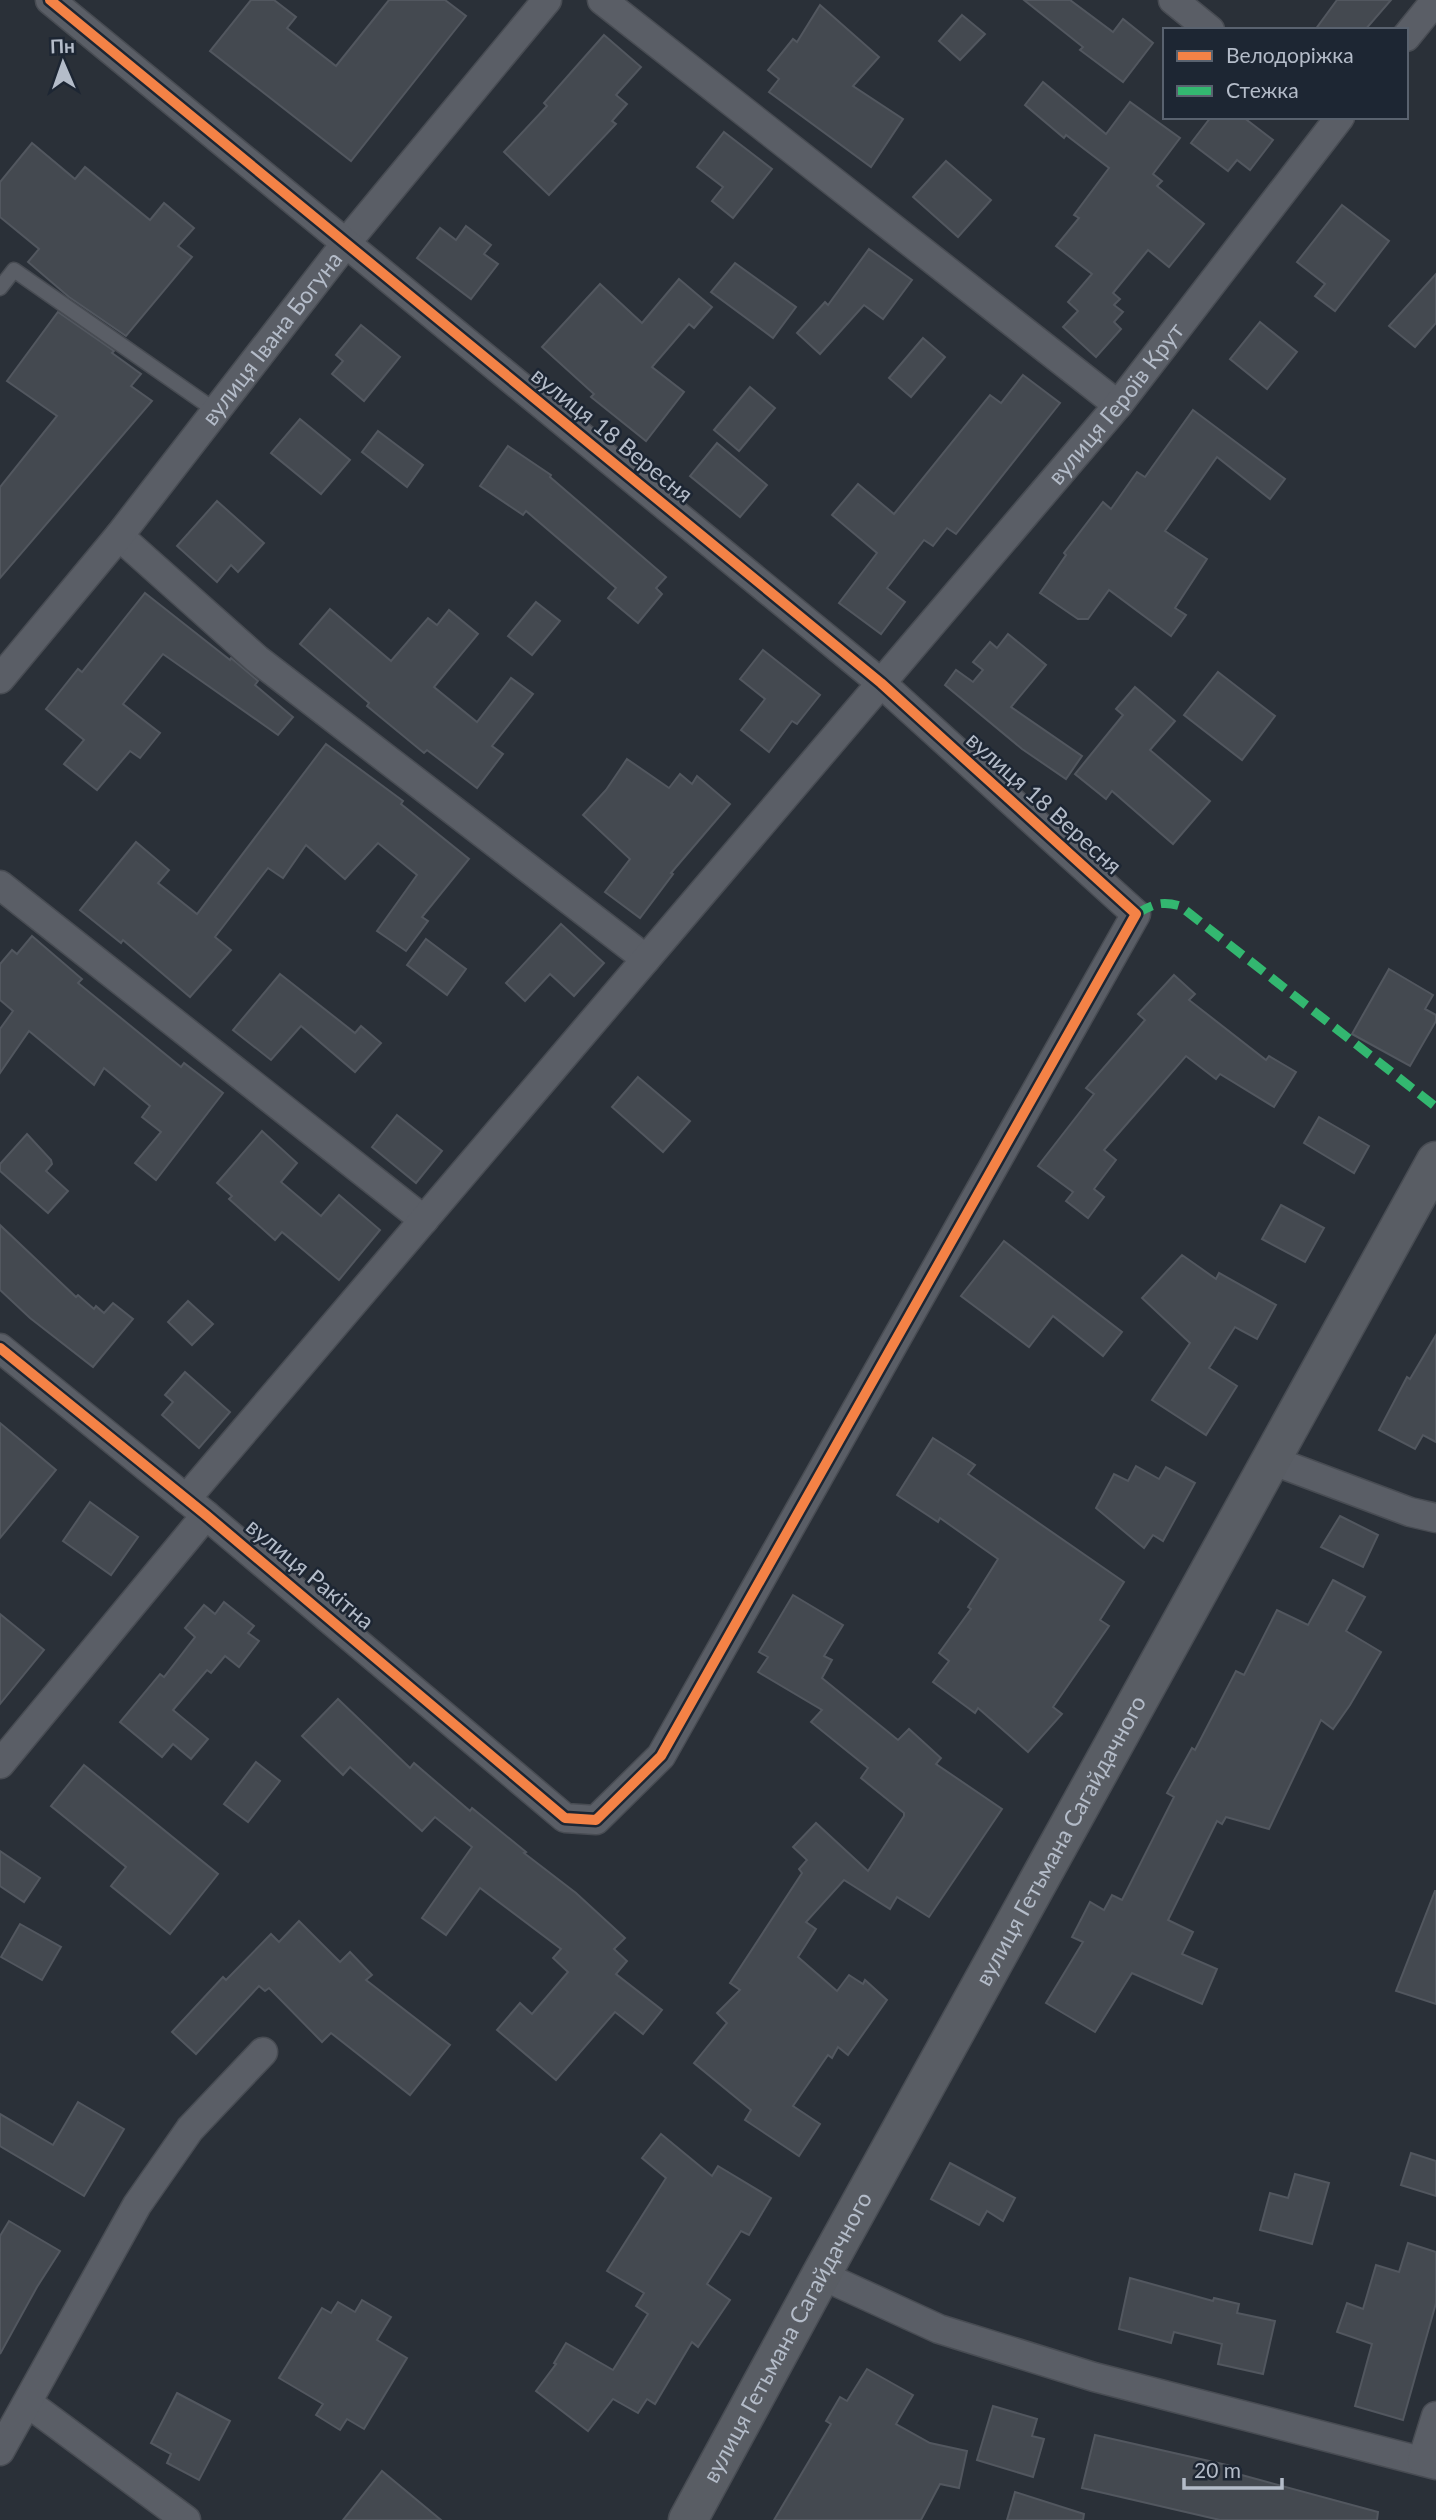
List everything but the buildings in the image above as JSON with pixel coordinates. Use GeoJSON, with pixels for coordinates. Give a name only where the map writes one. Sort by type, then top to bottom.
{"type":"FeatureCollection","features":[{"type":"Feature","properties":{"kind":"main road","name":"вулиця Гетьмана Сагайдачного"},"geometry":{"type":"LineString","coordinates":[[696,2517],[821,2275],[1436,1161]]}},
{"type":"Feature","properties":{"kind":"street","name":"вулиця 18 Вересня"},"geometry":{"type":"LineString","coordinates":[[50,0],[881,683],[1136,914],[661,1756],[596,1820]]}},
{"type":"Feature","properties":{"kind":"street","name":"вулиця Івана Богуна"},"geometry":{"type":"LineString","coordinates":[[0,679],[119,536],[346,243],[547,0]]}},
{"type":"Feature","properties":{"kind":"street"},"geometry":{"type":"LineString","coordinates":[[602,0],[1118,405]]}},
{"type":"Feature","properties":{"kind":"street"},"geometry":{"type":"LineString","coordinates":[[1173,0],[1208,28]]}},
{"type":"Feature","properties":{"kind":"street"},"geometry":{"type":"LineString","coordinates":[[1418,34],[1436,0]]}},
{"type":"Feature","properties":{"kind":"street","name":"вулиця Героїв Крут"},"geometry":{"type":"LineString","coordinates":[[0,1765],[196,1507],[424,1220],[1118,405],[1331,121]]}},
{"type":"Feature","properties":{"kind":"street"},"geometry":{"type":"LineString","coordinates":[[119,536],[257,659],[646,959]]}},
{"type":"Feature","properties":{"kind":"street"},"geometry":{"type":"LineString","coordinates":[[0,886],[424,1220]]}},
{"type":"Feature","properties":{"kind":"street","name":"вулиця Ракітна"},"geometry":{"type":"LineString","coordinates":[[0,1348],[196,1507],[565,1818],[596,1820]]}},
{"type":"Feature","properties":{"kind":"street"},"geometry":{"type":"LineString","coordinates":[[1271,1460],[1410,1512],[1436,1518]]}},
{"type":"Feature","properties":{"kind":"street"},"geometry":{"type":"LineString","coordinates":[[0,2451],[137,2205],[190,2129],[263,2052]]}},
{"type":"Feature","properties":{"kind":"street"},"geometry":{"type":"LineString","coordinates":[[821,2275],[939,2329],[977,2341],[1094,2377],[1429,2463],[1436,2416]]}},
{"type":"Feature","properties":{"kind":"street"},"geometry":{"type":"LineString","coordinates":[[28,2403],[186,2520]]}},
{"type":"Feature","properties":{"kind":"lane"},"geometry":{"type":"LineString","coordinates":[[0,288],[14,270],[216,411]]}},
{"type":"Feature","properties":{"kind":"marked path"},"geometry":{"type":"LineString","coordinates":[[1136,914],[1157,904],[1180,906],[1436,1107]]}},
{"type":"Feature","properties":{"kind":"cycle path"},"geometry":{"type":"LineString","coordinates":[[0,1348],[206,1515],[565,1818],[596,1820],[661,1756],[1136,914],[881,683],[50,0]]}}]}
